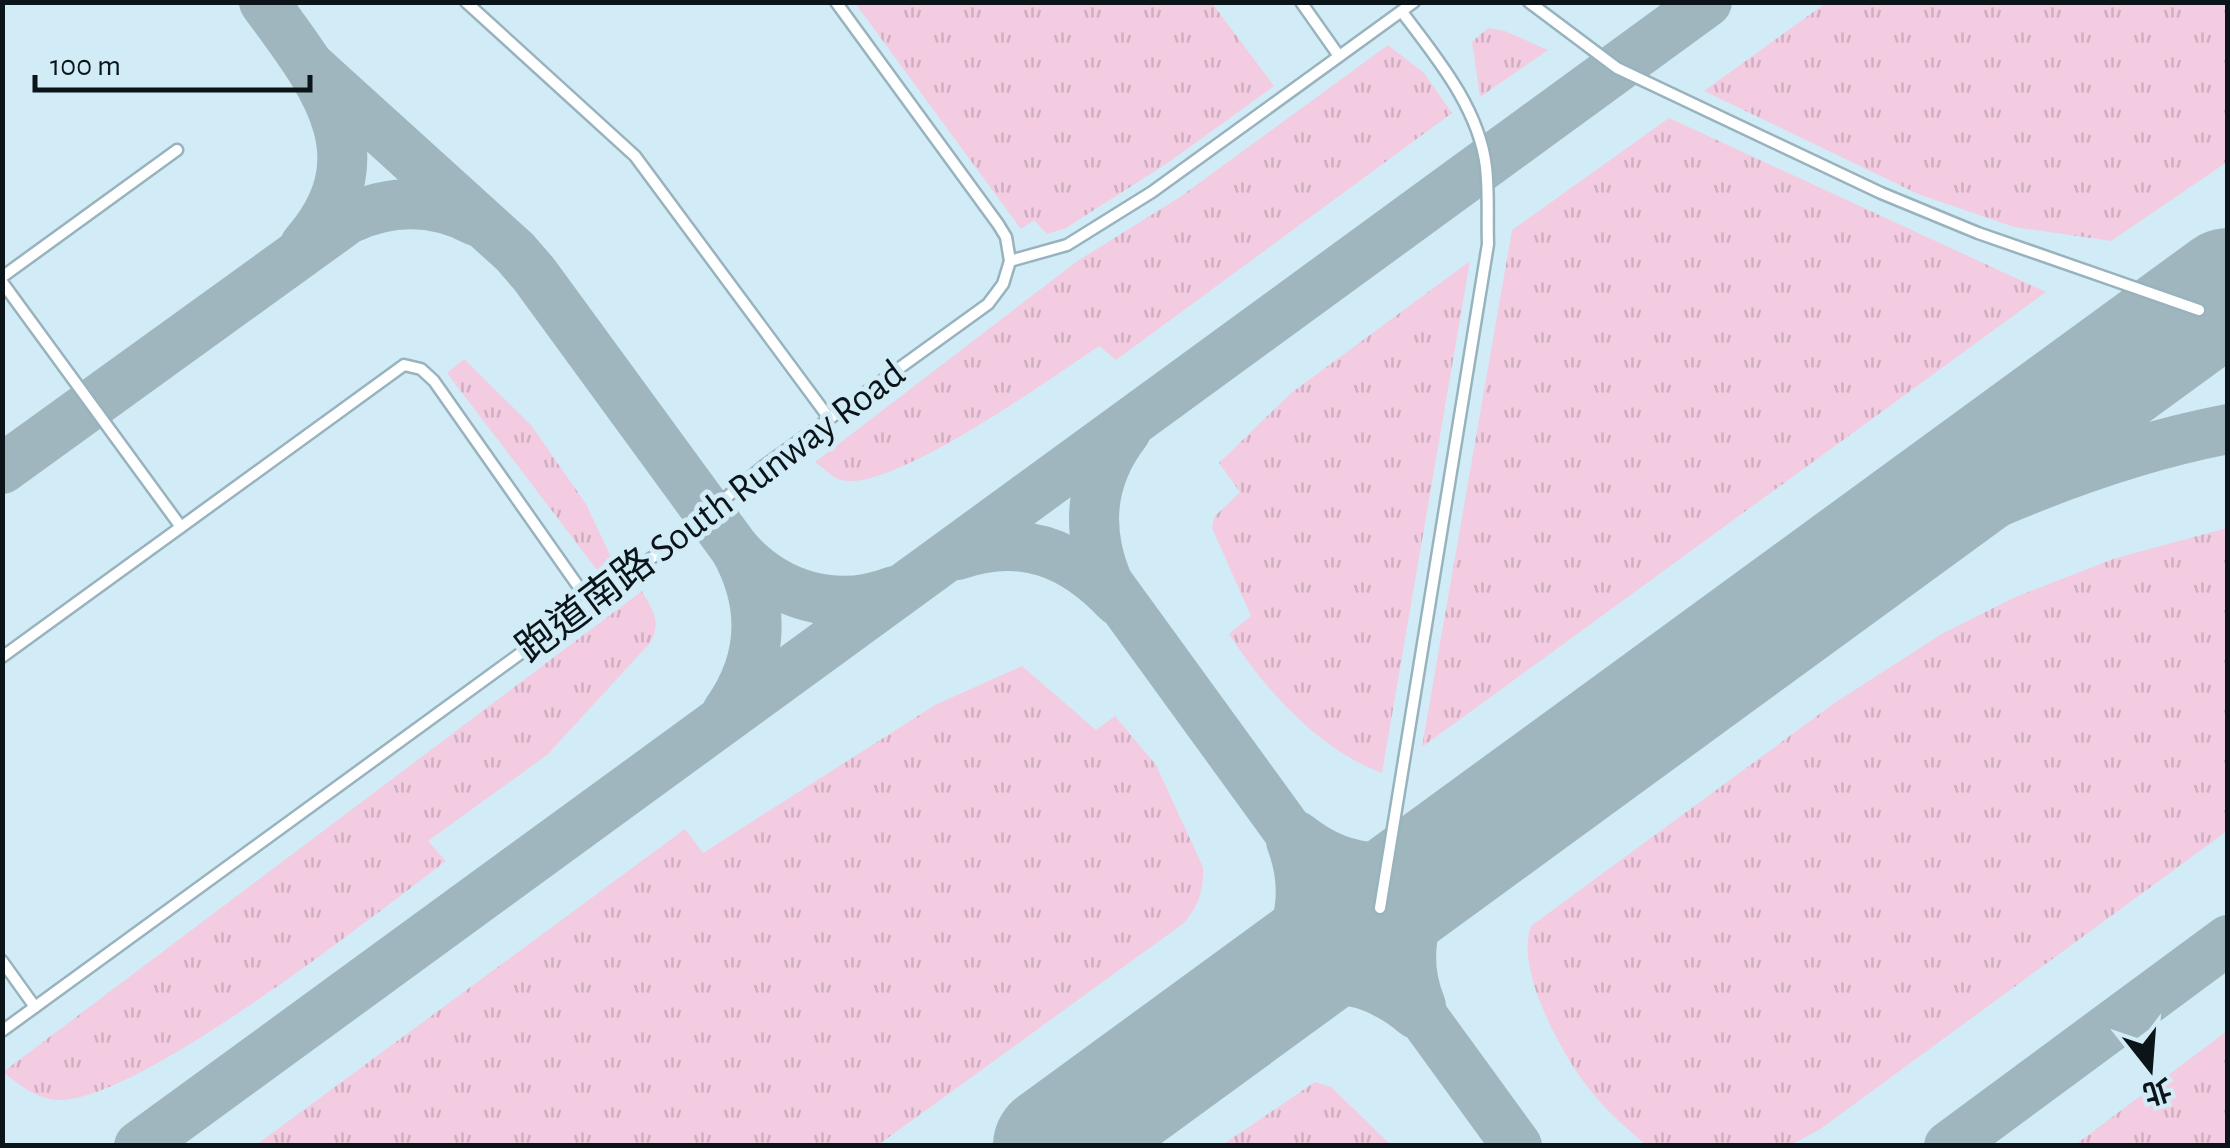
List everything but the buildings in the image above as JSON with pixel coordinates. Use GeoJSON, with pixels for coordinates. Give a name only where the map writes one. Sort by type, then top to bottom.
{"type":"FeatureCollection","features":[{"type":"Feature","properties":{"kind":"lane"},"geometry":{"type":"LineString","coordinates":[[466,2],[636,156],[829,418]]}},
{"type":"Feature","properties":{"kind":"lane"},"geometry":{"type":"LineString","coordinates":[[836,2],[998,224],[1006,238],[1010,260],[1056,250],[1084,235],[1181,172],[1414,2]]}},
{"type":"Feature","properties":{"kind":"lane"},"geometry":{"type":"LineString","coordinates":[[1302,2],[1339,56]]}},
{"type":"Feature","properties":{"kind":"lane"},"geometry":{"type":"LineString","coordinates":[[1529,2],[1617,68],[1881,193],[1978,234],[2199,310]]}},
{"type":"Feature","properties":{"kind":"lane"},"geometry":{"type":"LineString","coordinates":[[1380,908],[1488,244],[1486,164],[1467,107],[1402,12]]}},
{"type":"Feature","properties":{"kind":"lane"},"geometry":{"type":"LineString","coordinates":[[178,150],[2,280],[181,527]]}},
{"type":"Feature","properties":{"kind":"lane","name":"跑道南路 South Runway Road"},"geometry":{"type":"LineString","coordinates":[[2,1031],[590,603],[829,418],[988,304],[1003,284],[1010,260]]}},
{"type":"Feature","properties":{"kind":"lane"},"geometry":{"type":"LineString","coordinates":[[2,657],[404,365],[420,369],[434,381],[590,603]]}},
{"type":"Feature","properties":{"kind":"lane"},"geometry":{"type":"LineString","coordinates":[[2,962],[35,1007]]}},
{"type":"Feature","properties":{"kind":"green space"},"geometry":{"type":"Polygon","coordinates":[[[855,3],[1212,3],[1274,86],[1169,162],[1066,228],[1047,234],[1034,220],[1021,229],[855,3]]]}},
{"type":"Feature","properties":{"kind":"green space"},"geometry":{"type":"Polygon","coordinates":[[[1826,3],[2227,3],[2227,162],[2111,241],[2014,227],[1918,194],[1704,91],[1826,3]]]}},
{"type":"Feature","properties":{"kind":"green space"},"geometry":{"type":"Polygon","coordinates":[[[1488,28],[1505,31],[1548,50],[1480,97],[1472,42],[1488,28]]]}},
{"type":"Feature","properties":{"kind":"green space"},"geometry":{"type":"Polygon","coordinates":[[[1388,45],[1424,73],[1452,113],[1116,360],[1099,346],[972,430],[896,469],[864,479],[841,480],[815,462],[1076,262],[1180,197],[1388,45]]]}},
{"type":"Feature","properties":{"kind":"green space"},"geometry":{"type":"Polygon","coordinates":[[[1669,118],[2046,292],[1422,747],[1512,230],[1669,118]]]}},
{"type":"Feature","properties":{"kind":"green space"},"geometry":{"type":"Polygon","coordinates":[[[1470,261],[1382,773],[1336,749],[1295,716],[1229,634],[1251,616],[1212,528],[1214,517],[1240,492],[1219,463],[1290,394],[1470,261]]]}},
{"type":"Feature","properties":{"kind":"green space"},"geometry":{"type":"Polygon","coordinates":[[[464,359],[531,425],[586,504],[612,559],[597,570],[447,373],[464,359]]]}},
{"type":"Feature","properties":{"kind":"green space"},"geometry":{"type":"Polygon","coordinates":[[[2227,528],[2227,831],[1819,1130],[1790,1145],[1646,1145],[1599,1101],[1567,1057],[1540,1001],[1529,961],[1531,926],[1836,702],[1940,635],[2013,598],[2116,558],[2227,528]]]}},
{"type":"Feature","properties":{"kind":"green space"},"geometry":{"type":"Polygon","coordinates":[[[642,591],[656,623],[650,643],[547,755],[428,841],[446,861],[367,921],[196,1040],[141,1072],[94,1093],[50,1099],[28,1090],[3,1072],[642,591]]]}},
{"type":"Feature","properties":{"kind":"green space"},"geometry":{"type":"Polygon","coordinates":[[[1022,666],[1096,730],[1115,716],[1156,765],[1203,867],[1200,897],[1184,923],[878,1145],[256,1145],[685,829],[703,853],[935,705],[1022,666]]]}},
{"type":"Feature","properties":{"kind":"green space"},"geometry":{"type":"Polygon","coordinates":[[[2227,1031],[2227,1145],[2075,1145],[2227,1031]]]}},
{"type":"Feature","properties":{"kind":"green space"},"geometry":{"type":"Polygon","coordinates":[[[1315,1082],[1331,1087],[1391,1145],[1222,1145],[1315,1082]]]}},
{"type":"Feature","properties":{"kind":"taxiway"},"geometry":{"type":"LineString","coordinates":[[264,2],[323,89],[336,118],[342,148],[340,179],[329,212],[305,245]]}},
{"type":"Feature","properties":{"kind":"taxiway"},"geometry":{"type":"LineString","coordinates":[[139,1146],[1707,2]]}},
{"type":"Feature","properties":{"kind":"taxiway"},"geometry":{"type":"LineString","coordinates":[[312,68],[515,252],[735,549],[751,565],[787,589],[828,600],[850,601],[894,591]]}},
{"type":"Feature","properties":{"kind":"taxiway"},"geometry":{"type":"LineString","coordinates":[[2,469],[348,219],[380,208],[412,204],[444,209],[476,221]]}},
{"type":"Feature","properties":{"kind":"taxiway"},"geometry":{"type":"LineString","coordinates":[[2199,310],[2228,283]]}},
{"type":"Feature","properties":{"kind":"taxiway"},"geometry":{"type":"LineString","coordinates":[[1814,591],[2015,495],[2120,457],[2228,429]]}},
{"type":"Feature","properties":{"kind":"taxiway"},"geometry":{"type":"LineString","coordinates":[[1126,431],[1105,467],[1095,504],[1096,543],[1108,583],[1517,1146]]}},
{"type":"Feature","properties":{"kind":"taxiway"},"geometry":{"type":"LineString","coordinates":[[957,555],[1003,546],[1044,551],[1082,570],[1118,601]]}},
{"type":"Feature","properties":{"kind":"taxiway"},"geometry":{"type":"LineString","coordinates":[[727,712],[748,672],[756,632],[752,591],[735,549]]}},
{"type":"Feature","properties":{"kind":"taxiway"},"geometry":{"type":"LineString","coordinates":[[1297,836],[1341,861],[1383,867],[1427,858],[1472,840]]}},
{"type":"Feature","properties":{"kind":"taxiway"},"geometry":{"type":"LineString","coordinates":[[1246,1003],[1276,966],[1295,929],[1301,888],[1291,841]]}},
{"type":"Feature","properties":{"kind":"taxiway"},"geometry":{"type":"LineString","coordinates":[[1421,1006],[1411,962],[1417,919],[1436,879],[1466,845]]}},
{"type":"Feature","properties":{"kind":"taxiway"},"geometry":{"type":"LineString","coordinates":[[1949,1146],[2228,940]]}},
{"type":"Feature","properties":{"kind":"taxiway"},"geometry":{"type":"LineString","coordinates":[[1242,1008],[1286,986],[1330,979],[1374,988],[1416,1014]]}},
{"type":"Feature","properties":{"kind":"runway"},"geometry":{"type":"LineString","coordinates":[[1054,1146],[2228,289]]}}]}
